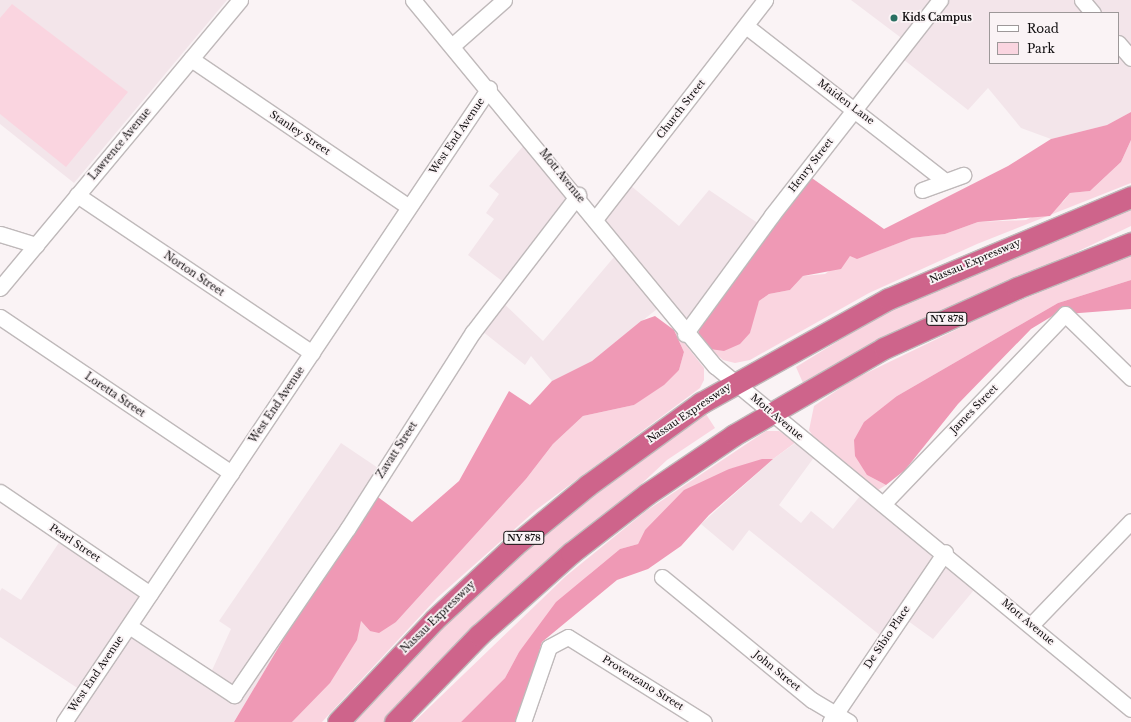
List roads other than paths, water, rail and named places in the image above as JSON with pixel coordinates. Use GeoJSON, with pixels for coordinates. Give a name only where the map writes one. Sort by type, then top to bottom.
{"type":"FeatureCollection","features":[{"type":"Feature","properties":{"kind":"highway","name":"Nassau Expressway"},"geometry":{"type":"LineString","coordinates":[[338,722],[429,624],[515,545],[610,469],[735,383],[888,300],[1131,197]]}},
{"type":"Feature","properties":{"kind":"highway","name":"NY 878"},"geometry":{"type":"LineString","coordinates":[[395,722],[479,635],[571,553],[667,480],[770,412],[843,370],[930,326],[1131,243]]}},
{"type":"Feature","properties":{"kind":"street","name":"Lawrence Avenue"},"geometry":{"type":"LineString","coordinates":[[0,288],[240,0]]}},
{"type":"Feature","properties":{"kind":"street","name":"Mott Avenue"},"geometry":{"type":"LineString","coordinates":[[413,0],[578,195],[685,334],[735,383],[883,504],[945,552],[1131,709]]}},
{"type":"Feature","properties":{"kind":"street"},"geometry":{"type":"LineString","coordinates":[[452,45],[504,0]]}},
{"type":"Feature","properties":{"kind":"street","name":"Church Street"},"geometry":{"type":"LineString","coordinates":[[596,218],[765,0]]}},
{"type":"Feature","properties":{"kind":"street","name":"Henry Street"},"geometry":{"type":"LineString","coordinates":[[685,334],[855,109],[940,0]]}},
{"type":"Feature","properties":{"kind":"street"},"geometry":{"type":"LineString","coordinates":[[1082,0],[1092,12]]}},
{"type":"Feature","properties":{"kind":"street","name":"Maiden Lane"},"geometry":{"type":"LineString","coordinates":[[746,26],[855,109],[945,181]]}},
{"type":"Feature","properties":{"kind":"street"},"geometry":{"type":"LineString","coordinates":[[1119,44],[1131,58]]}},
{"type":"Feature","properties":{"kind":"street","name":"Stanley Street"},"geometry":{"type":"LineString","coordinates":[[191,59],[409,207]]}},
{"type":"Feature","properties":{"kind":"street","name":"West End Avenue"},"geometry":{"type":"LineString","coordinates":[[64,722],[489,88]]}},
{"type":"Feature","properties":{"kind":"street"},"geometry":{"type":"LineString","coordinates":[[922,190],[963,175]]}},
{"type":"Feature","properties":{"kind":"street","name":"Norton Street"},"geometry":{"type":"LineString","coordinates":[[77,195],[312,353]]}},
{"type":"Feature","properties":{"kind":"street","name":"Zavatt Street"},"geometry":{"type":"LineString","coordinates":[[129,626],[234,695],[327,561],[473,332],[578,195]]}},
{"type":"Feature","properties":{"kind":"street"},"geometry":{"type":"LineString","coordinates":[[0,234],[36,245]]}},
{"type":"Feature","properties":{"kind":"street","name":"James Street"},"geometry":{"type":"LineString","coordinates":[[883,504],[1065,314],[1131,378]]}},
{"type":"Feature","properties":{"kind":"street","name":"Loretta Street"},"geometry":{"type":"LineString","coordinates":[[0,317],[231,473]]}},
{"type":"Feature","properties":{"kind":"street","name":"Pearl Street"},"geometry":{"type":"LineString","coordinates":[[0,492],[150,594]]}},
{"type":"Feature","properties":{"kind":"street"},"geometry":{"type":"LineString","coordinates":[[1031,625],[1131,521]]}},
{"type":"Feature","properties":{"kind":"street","name":"De Sibio Place"},"geometry":{"type":"LineString","coordinates":[[832,718],[945,552]]}},
{"type":"Feature","properties":{"kind":"street","name":"John Street"},"geometry":{"type":"LineString","coordinates":[[662,577],[832,718],[849,722]]}},
{"type":"Feature","properties":{"kind":"street","name":"Provenzano Street"},"geometry":{"type":"LineString","coordinates":[[523,722],[549,647],[564,637],[582,645],[704,722]]}},
{"type":"Feature","properties":{"kind":"place","name":"Kids Campus"},"geometry":{"type":"Point","coordinates":[894,18]}}]}
